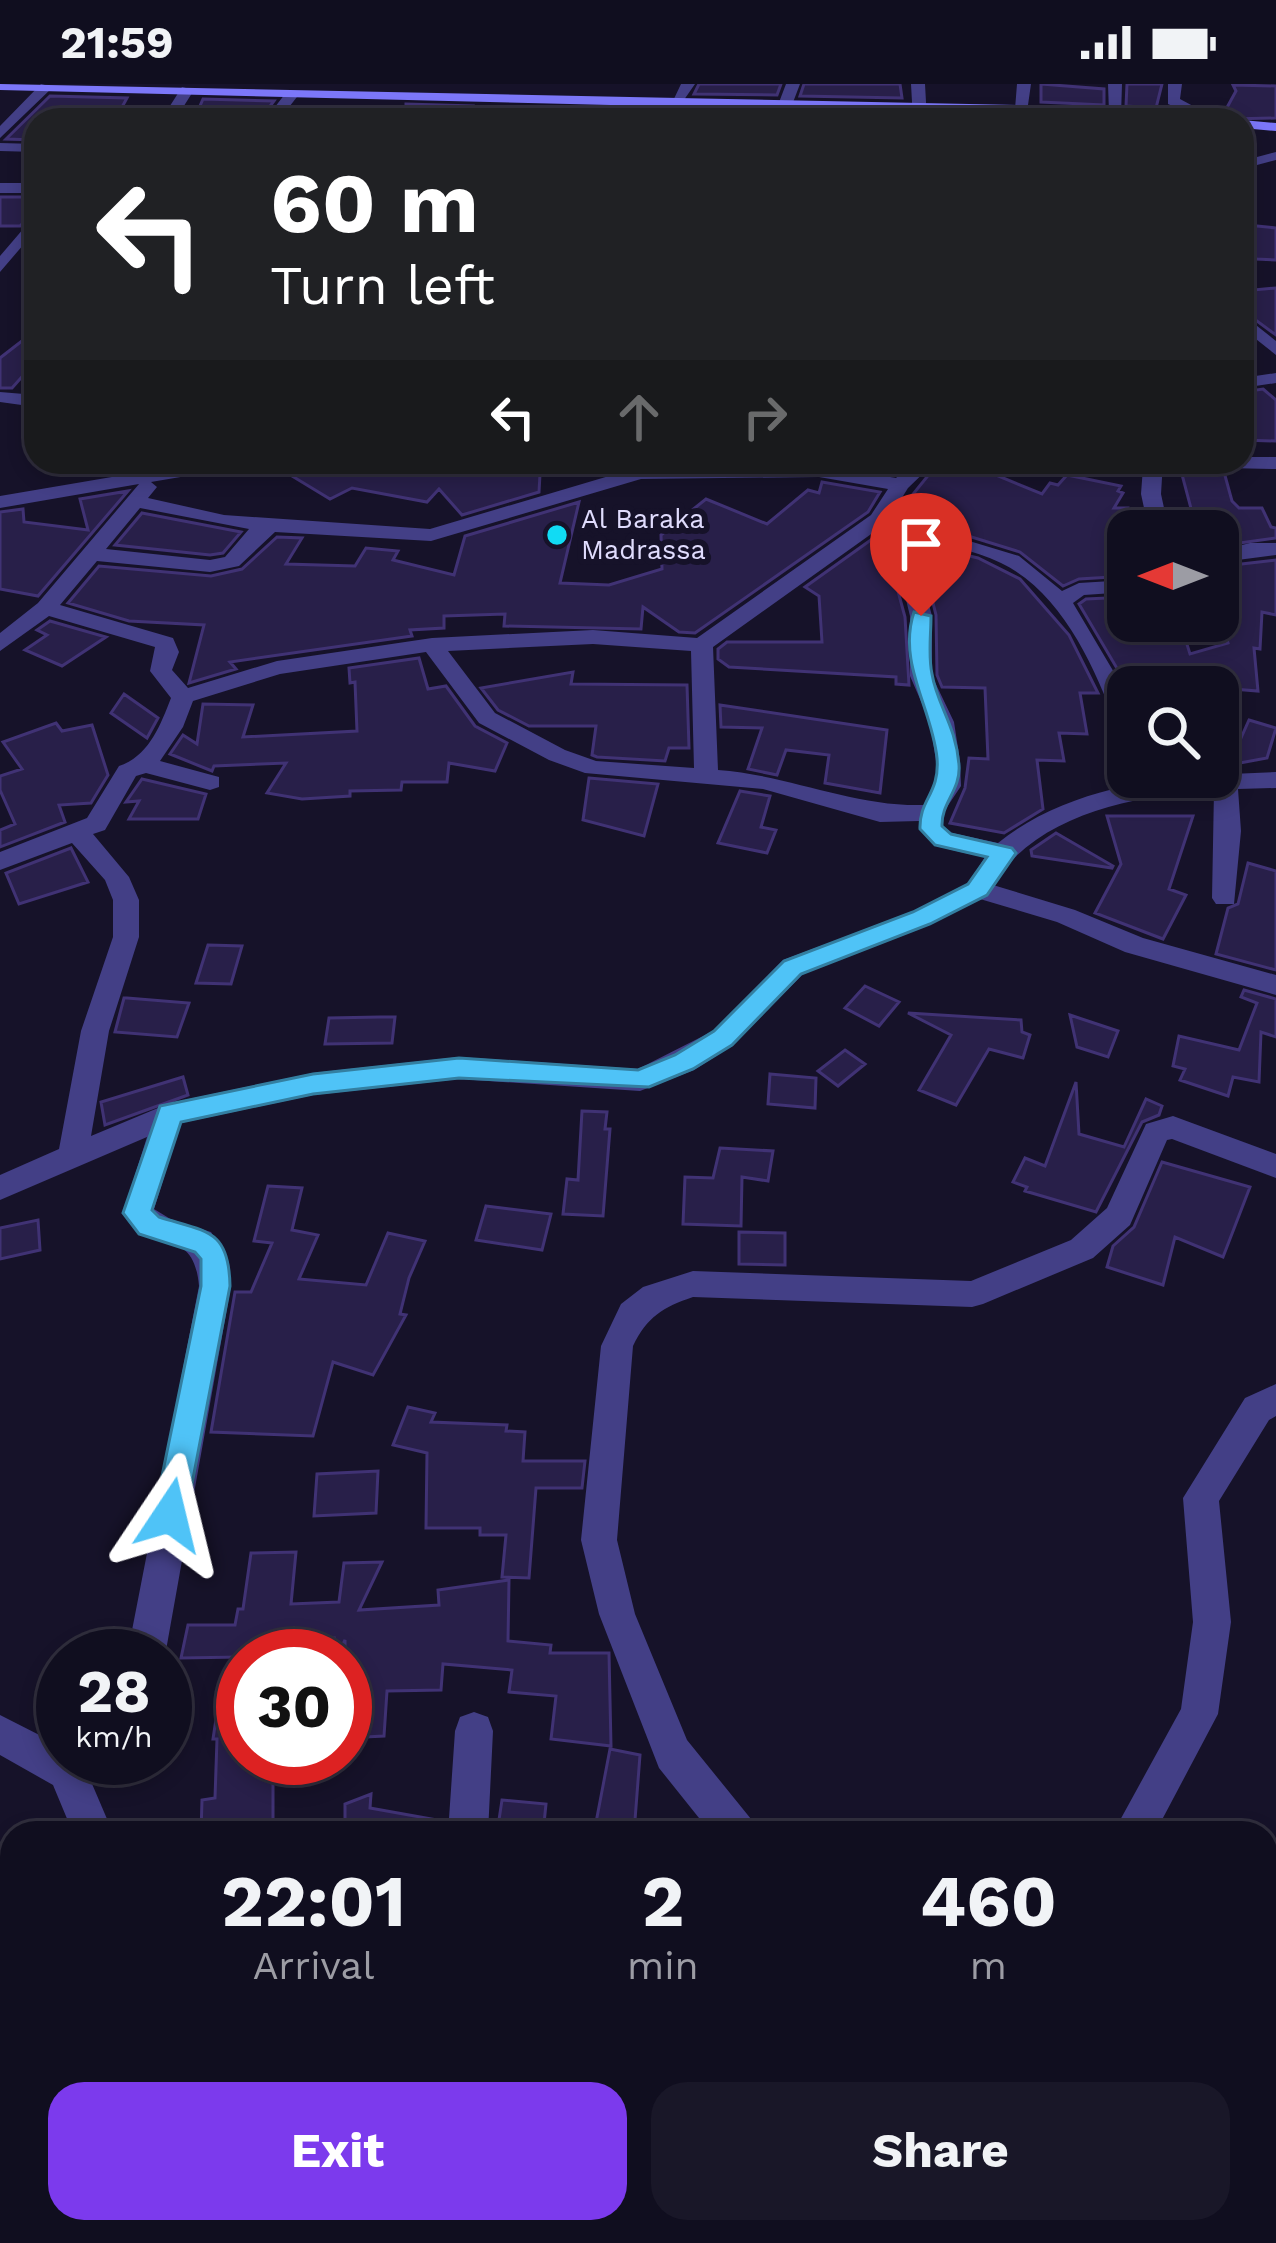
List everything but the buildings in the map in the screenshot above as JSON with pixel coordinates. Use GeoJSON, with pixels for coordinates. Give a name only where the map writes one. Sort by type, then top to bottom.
{"type":"FeatureCollection","features":[{"type":"Feature","properties":{"kind":"street"},"geometry":{"type":"LineString","coordinates":[[679,104],[688,84]]}},
{"type":"Feature","properties":{"kind":"street"},"geometry":{"type":"LineString","coordinates":[[785,105],[793,84]]}},
{"type":"Feature","properties":{"kind":"street"},"geometry":{"type":"LineString","coordinates":[[1175,84],[1173,101],[1189,108]]}},
{"type":"Feature","properties":{"kind":"street"},"geometry":{"type":"LineString","coordinates":[[0,86],[267,88],[293,94],[506,90],[679,104],[812,108]]}},
{"type":"Feature","properties":{"kind":"street"},"geometry":{"type":"LineString","coordinates":[[25,108],[46,87]]}},
{"type":"Feature","properties":{"kind":"street"},"geometry":{"type":"LineString","coordinates":[[176,108],[187,90]]}},
{"type":"Feature","properties":{"kind":"street"},"geometry":{"type":"LineString","coordinates":[[282,108],[293,94]]}},
{"type":"Feature","properties":{"kind":"street"},"geometry":{"type":"LineString","coordinates":[[729,104],[732,108]]}},
{"type":"Feature","properties":{"kind":"street"},"geometry":{"type":"LineString","coordinates":[[0,134],[24,109]]}},
{"type":"Feature","properties":{"kind":"street"},"geometry":{"type":"LineString","coordinates":[[0,267],[24,236]]}},
{"type":"Feature","properties":{"kind":"street"},"geometry":{"type":"LineString","coordinates":[[0,502],[177,474]]}},
{"type":"Feature","properties":{"kind":"street"},"geometry":{"type":"LineString","coordinates":[[135,501],[224,521],[430,535],[637,474]]}},
{"type":"Feature","properties":{"kind":"street"},"geometry":{"type":"LineString","coordinates":[[835,474],[899,485]]}},
{"type":"Feature","properties":{"kind":"street"},"geometry":{"type":"LineString","coordinates":[[911,474],[899,485],[889,524],[921,616],[921,676],[942,722],[948,761],[949,786],[931,813],[931,829],[944,839],[1004,853]]}},
{"type":"Feature","properties":{"kind":"street"},"geometry":{"type":"LineString","coordinates":[[1152,474],[1154,510]]}},
{"type":"Feature","properties":{"kind":"street"},"geometry":{"type":"LineString","coordinates":[[0,644],[46,608],[153,479]]}},
{"type":"Feature","properties":{"kind":"street"},"geometry":{"type":"LineString","coordinates":[[92,554],[210,566],[232,562],[258,532],[275,524]]}},
{"type":"Feature","properties":{"kind":"street"},"geometry":{"type":"LineString","coordinates":[[145,765],[171,727],[184,697],[277,668],[433,645],[593,637],[702,645],[889,524],[1013,560],[1060,603],[1107,673]]}},
{"type":"Feature","properties":{"kind":"street"},"geometry":{"type":"LineString","coordinates":[[1239,552],[1276,549]]}},
{"type":"Feature","properties":{"kind":"street"},"geometry":{"type":"LineString","coordinates":[[1060,603],[1079,590],[1107,588]]}},
{"type":"Feature","properties":{"kind":"street"},"geometry":{"type":"LineString","coordinates":[[46,608],[165,643],[168,652],[161,671],[184,697]]}},
{"type":"Feature","properties":{"kind":"street"},"geometry":{"type":"LineString","coordinates":[[433,645],[487,718],[557,755],[593,768],[764,781],[880,814],[931,813]]}},
{"type":"Feature","properties":{"kind":"street"},"geometry":{"type":"LineString","coordinates":[[702,645],[706,775]]}},
{"type":"Feature","properties":{"kind":"street"},"geometry":{"type":"LineString","coordinates":[[0,862],[96,824],[127,771],[145,765],[210,782]]}},
{"type":"Feature","properties":{"kind":"street"},"geometry":{"type":"LineString","coordinates":[[1239,778],[1275,777]]}},
{"type":"Feature","properties":{"kind":"street"},"geometry":{"type":"LineString","coordinates":[[0,1188],[170,1114],[313,1084],[459,1068],[640,1080],[684,1062],[723,1038],[793,968],[922,918],[978,889],[983,875],[1029,828],[1064,810],[1124,798]]}},
{"type":"Feature","properties":{"kind":"street"},"geometry":{"type":"LineString","coordinates":[[1225,898],[1224,848],[1230,816],[1227,798]]}},
{"type":"Feature","properties":{"kind":"street"},"geometry":{"type":"LineString","coordinates":[[72,1159],[95,1031],[126,937],[126,901],[116,877],[78,833]]}},
{"type":"Feature","properties":{"kind":"street"},"geometry":{"type":"LineString","coordinates":[[978,889],[1066,916],[1135,945],[1276,985]]}},
{"type":"Feature","properties":{"kind":"street"},"geometry":{"type":"LineString","coordinates":[[151,1629],[215,1286],[215,1256],[205,1243],[149,1226],[137,1213],[170,1114]]}},
{"type":"Feature","properties":{"kind":"street"},"geometry":{"type":"LineString","coordinates":[[727,1821],[674,1754],[617,1614],[599,1540],[617,1346],[632,1314],[654,1297],[693,1283],[972,1294],[1082,1249],[1118,1216],[1162,1127],[1172,1126],[1276,1166]]}},
{"type":"Feature","properties":{"kind":"street"},"geometry":{"type":"LineString","coordinates":[[1140,1821],[1199,1714],[1212,1622],[1201,1498],[1257,1409],[1276,1400]]}},
{"type":"Feature","properties":{"kind":"street"},"geometry":{"type":"LineString","coordinates":[[469,1821],[474,1730]]}},
{"type":"Feature","properties":{"kind":"street"},"geometry":{"type":"LineString","coordinates":[[0,1734],[36,1748]]}},
{"type":"Feature","properties":{"kind":"street"},"geometry":{"type":"LineString","coordinates":[[83,1785],[90,1821]]}},
{"type":"Feature","properties":{"kind":"place","name":"Al Baraka Madrassa"},"geometry":{"type":"Point","coordinates":[557,535]}},
{"type":"Feature","properties":{"kind":"route"},"geometry":{"type":"LineString","coordinates":[[170,1515],[215,1286],[215,1256],[205,1243],[149,1226],[137,1213],[170,1114],[313,1084],[459,1068],[640,1080],[684,1062],[723,1038],[793,968],[922,918],[978,889],[983,875],[1004,853],[944,839],[931,829],[931,813],[949,786],[948,761],[942,722],[921,676],[921,616]]}}]}
